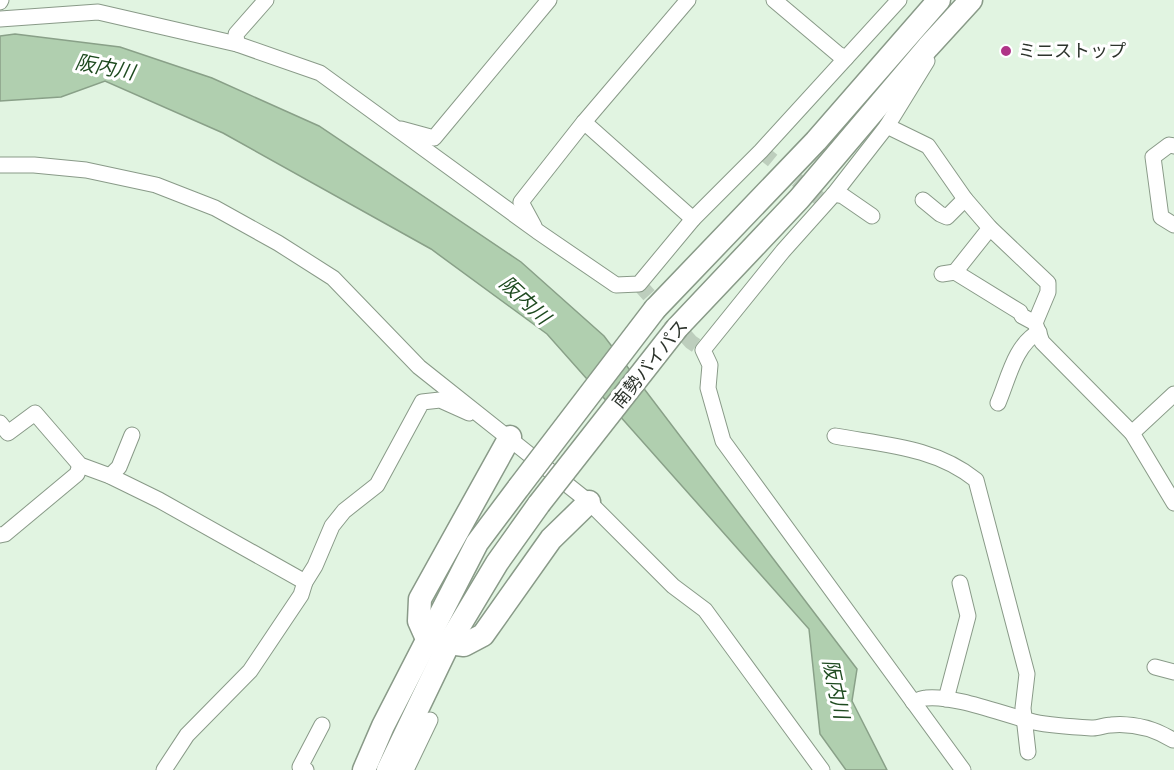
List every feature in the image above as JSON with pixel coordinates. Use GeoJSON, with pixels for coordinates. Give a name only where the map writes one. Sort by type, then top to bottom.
{"type":"FeatureCollection","features":[{"type":"Feature","properties":{"kind":"highway","name":"南勢バイパス"},"geometry":{"type":"LineString","coordinates":[[388,770],[477,543],[655,309],[816,141],[939,0]]}},
{"type":"Feature","properties":{"kind":"highway","name":"南勢バイパス"},"geometry":{"type":"LineString","coordinates":[[364,770],[438,641],[539,504],[677,328],[799,198],[928,46],[971,0]]}},
{"type":"Feature","properties":{"kind":"highway"},"geometry":{"type":"LineString","coordinates":[[510,437],[420,599],[419,621],[438,641],[464,645],[483,635],[551,539],[589,502]]}},
{"type":"Feature","properties":{"kind":"street"},"geometry":{"type":"LineString","coordinates":[[237,44],[236,34],[266,0]]}},
{"type":"Feature","properties":{"kind":"street"},"geometry":{"type":"LineString","coordinates":[[392,126],[434,138],[549,0]]}},
{"type":"Feature","properties":{"kind":"street"},"geometry":{"type":"LineString","coordinates":[[537,231],[520,202],[584,122],[688,0]]}},
{"type":"Feature","properties":{"kind":"street"},"geometry":{"type":"LineString","coordinates":[[774,0],[838,54],[846,58]]}},
{"type":"Feature","properties":{"kind":"street"},"geometry":{"type":"LineString","coordinates":[[0,19],[98,12],[237,44],[320,73],[537,231],[616,285],[639,284],[693,219],[761,151],[899,0]]}},
{"type":"Feature","properties":{"kind":"street"},"geometry":{"type":"LineString","coordinates":[[928,46],[933,51],[887,126],[834,194],[783,251],[703,350],[710,365],[708,388],[723,441],[963,770]]}},
{"type":"Feature","properties":{"kind":"street"},"geometry":{"type":"LineString","coordinates":[[584,122],[693,219]]}},
{"type":"Feature","properties":{"kind":"street"},"geometry":{"type":"LineString","coordinates":[[887,126],[928,146],[965,199],[990,228],[1048,283],[1048,292],[1037,328],[1022,346],[998,403]]}},
{"type":"Feature","properties":{"kind":"street"},"geometry":{"type":"LineString","coordinates":[[1174,146],[1169,145],[1153,157],[1161,217],[1174,225]]}},
{"type":"Feature","properties":{"kind":"street"},"geometry":{"type":"LineString","coordinates":[[0,165],[34,165],[86,170],[156,185],[215,207],[333,278],[419,367],[589,502],[673,586],[705,610],[822,770]]}},
{"type":"Feature","properties":{"kind":"street"},"geometry":{"type":"LineString","coordinates":[[834,194],[843,196],[872,216]]}},
{"type":"Feature","properties":{"kind":"street"},"geometry":{"type":"LineString","coordinates":[[922,200],[947,217],[965,199]]}},
{"type":"Feature","properties":{"kind":"street"},"geometry":{"type":"LineString","coordinates":[[990,228],[949,273],[1020,312],[1037,328],[1042,342],[1132,433],[1174,503]]}},
{"type":"Feature","properties":{"kind":"street"},"geometry":{"type":"LineString","coordinates":[[1132,433],[1174,394]]}},
{"type":"Feature","properties":{"kind":"street"},"geometry":{"type":"LineString","coordinates":[[164,770],[187,735],[250,671],[301,595],[332,526],[344,512],[377,485],[423,402],[440,400],[465,412],[481,416]]}},
{"type":"Feature","properties":{"kind":"street"},"geometry":{"type":"LineString","coordinates":[[3,433],[35,413],[81,465],[110,476],[159,500],[305,582]]}},
{"type":"Feature","properties":{"kind":"street"},"geometry":{"type":"LineString","coordinates":[[110,476],[119,467],[132,435]]}},
{"type":"Feature","properties":{"kind":"street"},"geometry":{"type":"LineString","coordinates":[[836,436],[907,447],[959,466],[976,480],[1027,674],[1023,708],[1028,752]]}},
{"type":"Feature","properties":{"kind":"street"},"geometry":{"type":"LineString","coordinates":[[0,534],[5,534],[77,474],[81,465]]}},
{"type":"Feature","properties":{"kind":"street"},"geometry":{"type":"LineString","coordinates":[[946,699],[968,616],[960,584]]}},
{"type":"Feature","properties":{"kind":"street"},"geometry":{"type":"LineString","coordinates":[[1155,667],[1174,672]]}},
{"type":"Feature","properties":{"kind":"street"},"geometry":{"type":"LineString","coordinates":[[913,702],[925,697],[946,699],[1062,726],[1146,727],[1155,729],[1174,740]]}},
{"type":"Feature","properties":{"kind":"street"},"geometry":{"type":"LineString","coordinates":[[406,770],[430,720]]}},
{"type":"Feature","properties":{"kind":"street"},"geometry":{"type":"LineString","coordinates":[[306,770],[300,767],[322,725]]}},
{"type":"Feature","properties":{"kind":"water","name":"阪内川"},"geometry":{"type":"Polygon","coordinates":[[[15,34],[120,47],[212,78],[319,126],[521,262],[604,336],[857,669],[852,701],[887,770],[846,770],[820,734],[809,629],[547,334],[431,249],[223,133],[105,81],[61,97],[0,101],[0,36],[15,34]]]}},
{"type":"Feature","properties":{"kind":"tunnel"},"geometry":{"type":"LineString","coordinates":[[761,151],[825,203]]}},
{"type":"Feature","properties":{"kind":"tunnel"},"geometry":{"type":"LineString","coordinates":[[639,284],[691,342],[703,350]]}},
{"type":"Feature","properties":{"kind":"place","name":"ミニストップ"},"geometry":{"type":"Point","coordinates":[1006,51]}}]}
